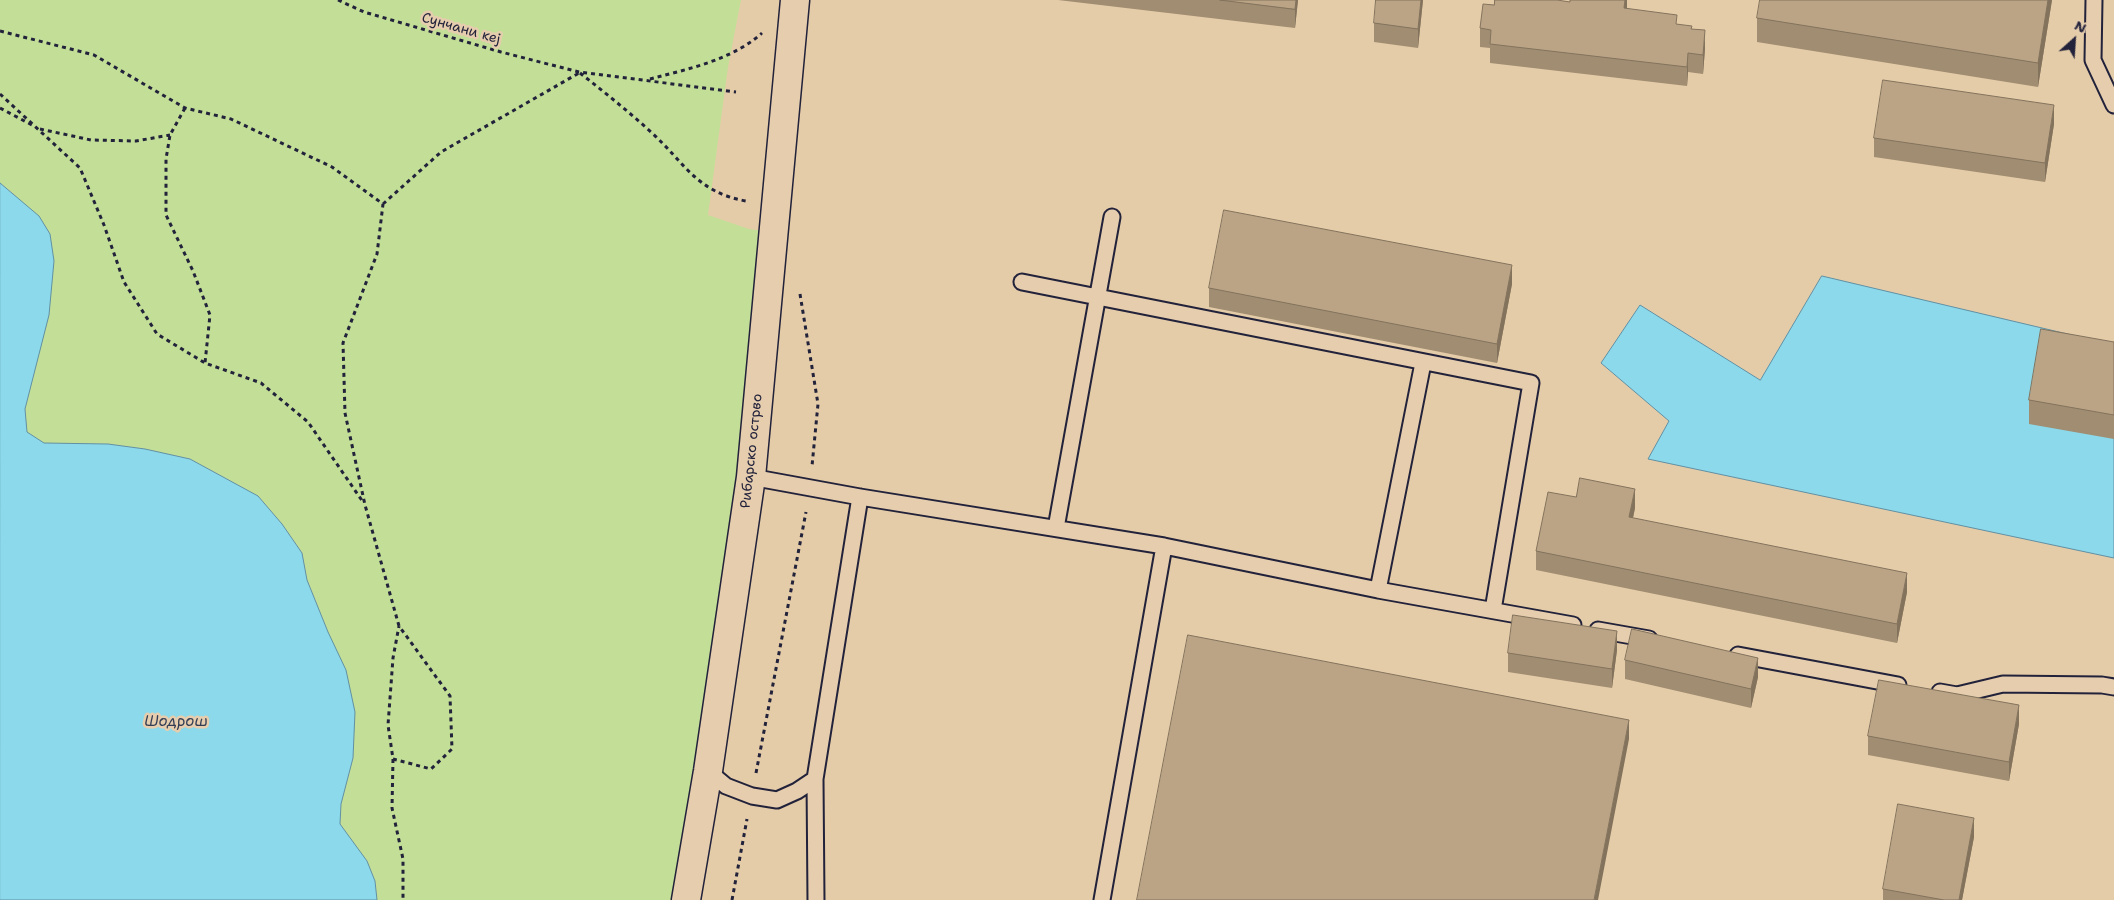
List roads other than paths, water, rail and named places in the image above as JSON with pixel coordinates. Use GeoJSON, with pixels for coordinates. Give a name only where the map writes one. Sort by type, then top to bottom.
{"type":"FeatureCollection","features":[{"type":"Feature","properties":{"kind":"street","name":"Рибарско острво"},"geometry":{"type":"LineString","coordinates":[[686,900],[708,771],[751,477],[795,1]]}},
{"type":"Feature","properties":{"kind":"lane"},"geometry":{"type":"LineString","coordinates":[[2094,0],[2093,60],[2114,105]]}},
{"type":"Feature","properties":{"kind":"lane"},"geometry":{"type":"LineString","coordinates":[[1056,528],[1112,217]]}},
{"type":"Feature","properties":{"kind":"lane"},"geometry":{"type":"LineString","coordinates":[[1022,282],[1531,383],[1493,610]]}},
{"type":"Feature","properties":{"kind":"lane"},"geometry":{"type":"LineString","coordinates":[[1378,590],[1423,363]]}},
{"type":"Feature","properties":{"kind":"lane"},"geometry":{"type":"LineString","coordinates":[[751,477],[860,497],[1164,546],[1378,590],[1667,642]]}},
{"type":"Feature","properties":{"kind":"lane"},"geometry":{"type":"LineString","coordinates":[[816,900],[815,779],[860,497]]}},
{"type":"Feature","properties":{"kind":"lane"},"geometry":{"type":"LineString","coordinates":[[1102,900],[1164,546]]}},
{"type":"Feature","properties":{"kind":"lane"},"geometry":{"type":"LineString","coordinates":[[1725,653],[1909,687]]}},
{"type":"Feature","properties":{"kind":"lane"},"geometry":{"type":"LineString","coordinates":[[1928,690],[1957,696],[2003,684],[2102,685],[2114,687]]}},
{"type":"Feature","properties":{"kind":"lane"},"geometry":{"type":"LineString","coordinates":[[708,771],[726,786],[752,796],[777,800],[797,791],[815,779]]}},
{"type":"Feature","properties":{"kind":"water","name":"Шодрош"},"geometry":{"type":"Polygon","coordinates":[[[0,183],[39,216],[50,234],[54,261],[49,315],[25,409],[27,432],[44,443],[108,444],[145,449],[190,459],[258,496],[282,524],[302,553],[307,580],[346,670],[355,712],[353,758],[341,804],[340,824],[367,861],[375,881],[377,900],[0,900],[0,183]]]}},
{"type":"Feature","properties":{"kind":"water"},"geometry":{"type":"Polygon","coordinates":[[[1822,276],[2114,345],[2114,558],[1648,459],[1669,421],[1601,363],[1640,305],[1760,380],[1822,276]]]}}]}
